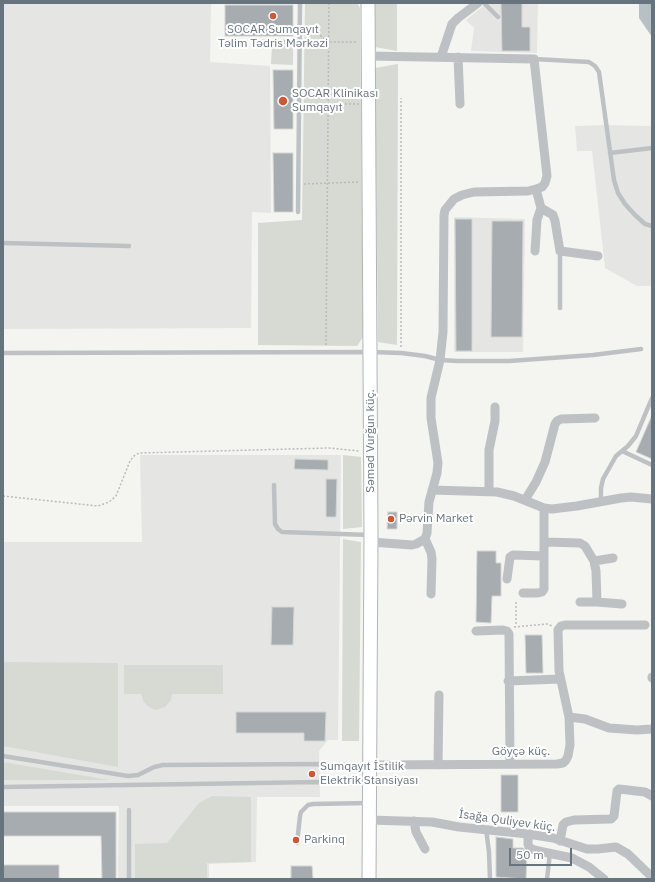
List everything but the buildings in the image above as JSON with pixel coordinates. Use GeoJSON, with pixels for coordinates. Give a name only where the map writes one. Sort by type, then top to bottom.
{"type":"FeatureCollection","features":[{"type":"Feature","properties":{"kind":"main road","name":"Səməd Vurğun küç."},"geometry":{"type":"LineString","coordinates":[[368,3],[371,352],[369,879]]}},
{"type":"Feature","properties":{"kind":"street"},"geometry":{"type":"LineString","coordinates":[[440,57],[452,24],[478,3]]}},
{"type":"Feature","properties":{"kind":"street"},"geometry":{"type":"LineString","coordinates":[[368,56],[534,59],[547,176],[542,187],[528,191],[474,192],[454,199],[445,210],[443,332],[440,360],[431,398],[438,463],[429,502],[427,533],[425,538],[412,545],[371,538]]}},
{"type":"Feature","properties":{"kind":"street"},"geometry":{"type":"LineString","coordinates":[[458,57],[460,104]]}},
{"type":"Feature","properties":{"kind":"street"},"geometry":{"type":"LineString","coordinates":[[535,251],[537,220],[541,208],[536,189]]}},
{"type":"Feature","properties":{"kind":"street"},"geometry":{"type":"LineString","coordinates":[[541,208],[553,215],[556,221],[560,251],[598,256]]}},
{"type":"Feature","properties":{"kind":"street"},"geometry":{"type":"LineString","coordinates":[[489,491],[489,450],[495,421],[496,407]]}},
{"type":"Feature","properties":{"kind":"street"},"geometry":{"type":"LineString","coordinates":[[525,500],[536,482],[545,462],[557,421],[561,419],[595,418]]}},
{"type":"Feature","properties":{"kind":"street"},"geometry":{"type":"LineString","coordinates":[[432,490],[489,491],[514,496],[544,508],[563,508],[631,497],[652,499]]}},
{"type":"Feature","properties":{"kind":"street"},"geometry":{"type":"LineString","coordinates":[[523,593],[538,593],[542,592],[544,589],[544,508]]}},
{"type":"Feature","properties":{"kind":"street"},"geometry":{"type":"LineString","coordinates":[[425,538],[431,552],[432,559],[431,594]]}},
{"type":"Feature","properties":{"kind":"street"},"geometry":{"type":"LineString","coordinates":[[544,542],[580,543],[585,546],[594,561],[597,602]]}},
{"type":"Feature","properties":{"kind":"street"},"geometry":{"type":"LineString","coordinates":[[507,579],[510,557],[512,555],[544,556]]}},
{"type":"Feature","properties":{"kind":"street"},"geometry":{"type":"LineString","coordinates":[[594,561],[614,558]]}},
{"type":"Feature","properties":{"kind":"street"},"geometry":{"type":"LineString","coordinates":[[580,602],[622,604]]}},
{"type":"Feature","properties":{"kind":"street"},"geometry":{"type":"LineString","coordinates":[[645,625],[560,626],[558,630],[560,679],[569,717],[585,719],[609,728],[637,730],[652,729]]}},
{"type":"Feature","properties":{"kind":"street"},"geometry":{"type":"LineString","coordinates":[[476,631],[503,630],[507,631],[509,634],[508,681],[510,764]]}},
{"type":"Feature","properties":{"kind":"street"},"geometry":{"type":"LineString","coordinates":[[508,681],[560,679]]}},
{"type":"Feature","properties":{"kind":"street"},"geometry":{"type":"LineString","coordinates":[[438,765],[439,695]]}},
{"type":"Feature","properties":{"kind":"street","name":"Göyçə küç."},"geometry":{"type":"LineString","coordinates":[[370,765],[563,763],[568,756],[570,745],[569,717]]}},
{"type":"Feature","properties":{"kind":"street"},"geometry":{"type":"LineString","coordinates":[[560,840],[562,825],[566,822],[574,820],[611,819],[614,816],[617,791],[619,789],[645,792],[652,796]]}},
{"type":"Feature","properties":{"kind":"street","name":"İsağa Quliyev küç."},"geometry":{"type":"LineString","coordinates":[[370,820],[432,822],[459,827],[528,834],[560,840],[587,849],[616,847],[648,866],[652,877]]}},
{"type":"Feature","properties":{"kind":"street"},"geometry":{"type":"LineString","coordinates":[[414,821],[416,832],[425,849]]}},
{"type":"Feature","properties":{"kind":"street"},"geometry":{"type":"LineString","coordinates":[[528,834],[529,848],[572,858],[589,867],[604,879]]}},
{"type":"Feature","properties":{"kind":"lane"},"geometry":{"type":"LineString","coordinates":[[298,212],[300,3]]}},
{"type":"Feature","properties":{"kind":"lane"},"geometry":{"type":"LineString","coordinates":[[484,3],[498,17]]}},
{"type":"Feature","properties":{"kind":"lane"},"geometry":{"type":"LineString","coordinates":[[261,42],[299,42]]}},
{"type":"Feature","properties":{"kind":"lane"},"geometry":{"type":"LineString","coordinates":[[534,59],[589,62],[600,72],[614,180],[618,193],[635,215],[645,224],[652,226]]}},
{"type":"Feature","properties":{"kind":"lane"},"geometry":{"type":"LineString","coordinates":[[610,153],[652,148]]}},
{"type":"Feature","properties":{"kind":"lane"},"geometry":{"type":"LineString","coordinates":[[3,243],[129,246]]}},
{"type":"Feature","properties":{"kind":"lane"},"geometry":{"type":"LineString","coordinates":[[560,251],[560,308]]}},
{"type":"Feature","properties":{"kind":"lane"},"geometry":{"type":"LineString","coordinates":[[3,353],[371,352],[401,353],[425,356],[440,360],[509,361],[593,356],[641,349]]}},
{"type":"Feature","properties":{"kind":"lane"},"geometry":{"type":"LineString","coordinates":[[601,501],[603,479],[616,456],[628,446],[636,436],[652,398]]}},
{"type":"Feature","properties":{"kind":"lane"},"geometry":{"type":"LineString","coordinates":[[622,451],[652,465]]}},
{"type":"Feature","properties":{"kind":"lane"},"geometry":{"type":"LineString","coordinates":[[274,485],[275,524],[282,532],[371,538]]}},
{"type":"Feature","properties":{"kind":"lane"},"geometry":{"type":"LineString","coordinates":[[3,756],[128,776],[138,775],[154,767],[163,765],[370,765]]}},
{"type":"Feature","properties":{"kind":"lane"},"geometry":{"type":"LineString","coordinates":[[3,787],[319,782],[370,784]]}},
{"type":"Feature","properties":{"kind":"lane"},"geometry":{"type":"LineString","coordinates":[[297,843],[301,812],[308,805],[370,803]]}},
{"type":"Feature","properties":{"kind":"lane"},"geometry":{"type":"LineString","coordinates":[[129,810],[129,879]]}},
{"type":"Feature","properties":{"kind":"lane"},"geometry":{"type":"LineString","coordinates":[[486,829],[490,879]]}},
{"type":"Feature","properties":{"kind":"lane"},"geometry":{"type":"LineString","coordinates":[[547,879],[550,853]]}},
{"type":"Feature","properties":{"kind":"path"},"geometry":{"type":"LineString","coordinates":[[326,345],[329,3]]}},
{"type":"Feature","properties":{"kind":"path"},"geometry":{"type":"LineString","coordinates":[[305,25],[329,42],[360,42]]}},
{"type":"Feature","properties":{"kind":"path"},"geometry":{"type":"LineString","coordinates":[[401,98],[401,353]]}},
{"type":"Feature","properties":{"kind":"path"},"geometry":{"type":"LineString","coordinates":[[304,104],[361,104]]}},
{"type":"Feature","properties":{"kind":"path"},"geometry":{"type":"LineString","coordinates":[[302,184],[362,182]]}},
{"type":"Feature","properties":{"kind":"path"},"geometry":{"type":"LineString","coordinates":[[3,496],[98,506],[109,502],[116,496],[130,461],[139,453],[329,448],[371,452]]}},
{"type":"Feature","properties":{"kind":"path"},"geometry":{"type":"LineString","coordinates":[[516,602],[516,626]]}},
{"type":"Feature","properties":{"kind":"path"},"geometry":{"type":"LineString","coordinates":[[507,631],[516,626],[547,624],[558,630]]}},
{"type":"Feature","properties":{"kind":"shaded area"},"geometry":{"type":"Polygon","coordinates":[[[3,3],[211,3],[210,62],[270,66],[271,213],[252,212],[251,328],[3,329],[3,3]]]}},
{"type":"Feature","properties":{"kind":"shaded area"},"geometry":{"type":"Polygon","coordinates":[[[305,3],[357,3],[360,8],[363,337],[357,346],[258,345],[258,223],[302,220],[305,3]]]}},
{"type":"Feature","properties":{"kind":"shaded area"},"geometry":{"type":"Polygon","coordinates":[[[375,3],[397,3],[397,51],[375,47],[375,3]]]}},
{"type":"Feature","properties":{"kind":"shaded area"},"geometry":{"type":"Polygon","coordinates":[[[487,3],[538,3],[537,53],[471,51],[474,28],[466,20],[487,3]]]}},
{"type":"Feature","properties":{"kind":"shaded area"},"geometry":{"type":"Polygon","coordinates":[[[639,3],[652,3],[652,37],[639,18],[639,3]]]}},
{"type":"Feature","properties":{"kind":"shaded area"},"geometry":{"type":"Polygon","coordinates":[[[272,46],[293,46],[293,65],[271,64],[272,46]]]}},
{"type":"Feature","properties":{"kind":"shaded area"},"geometry":{"type":"Polygon","coordinates":[[[398,64],[397,345],[378,342],[375,68],[398,64]]]}},
{"type":"Feature","properties":{"kind":"shaded area"},"geometry":{"type":"Polygon","coordinates":[[[575,126],[652,126],[652,286],[637,286],[605,268],[592,151],[577,151],[575,126]]]}},
{"type":"Feature","properties":{"kind":"shaded area"},"geometry":{"type":"Polygon","coordinates":[[[454,217],[525,219],[523,352],[454,352],[454,217]]]}},
{"type":"Feature","properties":{"kind":"shaded area"},"geometry":{"type":"Polygon","coordinates":[[[140,455],[341,455],[338,740],[328,740],[319,751],[320,797],[257,797],[256,862],[209,864],[209,879],[118,879],[119,806],[3,806],[3,542],[142,542],[140,455]]]}},
{"type":"Feature","properties":{"kind":"shaded area"},"geometry":{"type":"Polygon","coordinates":[[[343,455],[361,457],[362,527],[343,529],[343,455]]]}},
{"type":"Feature","properties":{"kind":"shaded area"},"geometry":{"type":"Polygon","coordinates":[[[343,539],[361,542],[359,741],[342,741],[343,539]]]}},
{"type":"Feature","properties":{"kind":"shaded area"},"geometry":{"type":"Polygon","coordinates":[[[3,662],[118,663],[118,767],[3,746],[3,662]]]}},
{"type":"Feature","properties":{"kind":"shaded area"},"geometry":{"type":"Polygon","coordinates":[[[124,665],[223,665],[223,694],[172,694],[171,700],[165,707],[156,710],[149,707],[144,702],[141,694],[124,694],[124,665]]]}},
{"type":"Feature","properties":{"kind":"shaded area"},"geometry":{"type":"Polygon","coordinates":[[[3,762],[109,780],[3,780],[3,762]]]}},
{"type":"Feature","properties":{"kind":"shaded area"},"geometry":{"type":"Polygon","coordinates":[[[212,796],[251,797],[251,862],[207,863],[207,879],[135,879],[135,844],[167,843],[199,803],[212,796]]]}},
{"type":"Feature","properties":{"kind":"place","name":"SOCAR Sumqayıt Təlim Tədris Mərkəzi"},"geometry":{"type":"Point","coordinates":[273,16]}},
{"type":"Feature","properties":{"kind":"place","name":"SOCAR Klinikası Sumqayıt"},"geometry":{"type":"Point","coordinates":[283,101]}},
{"type":"Feature","properties":{"kind":"place","name":"Pərvin Market"},"geometry":{"type":"Point","coordinates":[391,519]}},
{"type":"Feature","properties":{"kind":"place","name":"Sumqayıt İstilik Elektrik Stansiyası"},"geometry":{"type":"Point","coordinates":[312,774]}},
{"type":"Feature","properties":{"kind":"place","name":"Parkinq"},"geometry":{"type":"Point","coordinates":[296,840]}}]}
